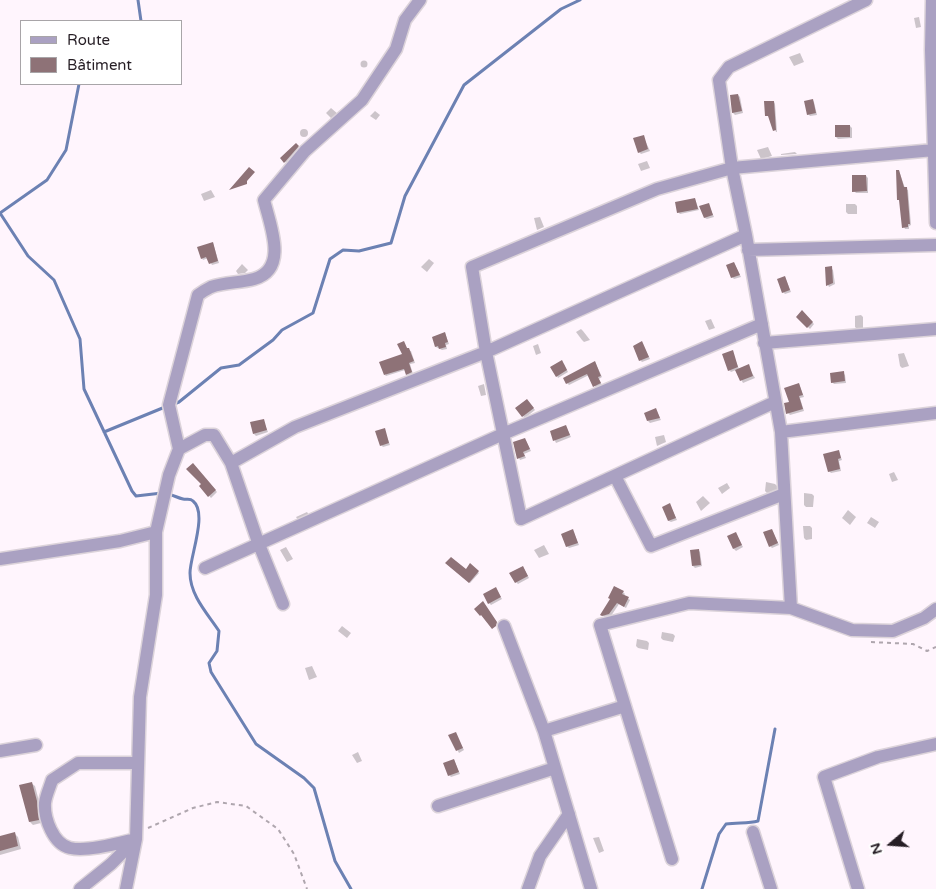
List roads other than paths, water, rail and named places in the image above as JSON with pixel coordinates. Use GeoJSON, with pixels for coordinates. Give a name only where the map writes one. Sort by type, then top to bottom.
{"type":"FeatureCollection","features":[{"type":"Feature","properties":{"kind":"street"},"geometry":{"type":"LineString","coordinates":[[126,889],[136,839],[140,697],[156,595],[156,532],[169,475],[179,449],[169,405],[198,295],[211,287],[256,278],[268,272],[275,260],[274,239],[264,200],[305,151],[362,100],[396,49],[405,20],[420,0]]}},
{"type":"Feature","properties":{"kind":"street"},"geometry":{"type":"LineString","coordinates":[[790,608],[781,432],[746,235],[732,168],[719,80],[729,67],[866,0]]}},
{"type":"Feature","properties":{"kind":"street"},"geometry":{"type":"LineString","coordinates":[[932,0],[931,50],[936,223]]}},
{"type":"Feature","properties":{"kind":"street"},"geometry":{"type":"LineString","coordinates":[[775,402],[521,519],[486,352],[472,267],[657,189],[732,168],[934,150]]}},
{"type":"Feature","properties":{"kind":"street"},"geometry":{"type":"LineString","coordinates":[[231,463],[295,427],[486,352],[746,235]]}},
{"type":"Feature","properties":{"kind":"street"},"geometry":{"type":"LineString","coordinates":[[748,250],[936,245]]}},
{"type":"Feature","properties":{"kind":"street"},"geometry":{"type":"LineString","coordinates":[[204,568],[258,542],[502,434],[762,324]]}},
{"type":"Feature","properties":{"kind":"street"},"geometry":{"type":"LineString","coordinates":[[764,343],[936,329]]}},
{"type":"Feature","properties":{"kind":"street"},"geometry":{"type":"LineString","coordinates":[[781,432],[936,413]]}},
{"type":"Feature","properties":{"kind":"street"},"geometry":{"type":"LineString","coordinates":[[179,449],[205,435],[214,436],[231,463],[258,542],[283,604]]}},
{"type":"Feature","properties":{"kind":"street"},"geometry":{"type":"LineString","coordinates":[[616,476],[651,546],[784,494]]}},
{"type":"Feature","properties":{"kind":"street"},"geometry":{"type":"LineString","coordinates":[[0,559],[120,541],[156,532]]}},
{"type":"Feature","properties":{"kind":"street"},"geometry":{"type":"LineString","coordinates":[[672,859],[600,625],[688,603],[790,608],[852,630],[893,631],[924,618],[936,609]]}},
{"type":"Feature","properties":{"kind":"street"},"geometry":{"type":"LineString","coordinates":[[504,626],[544,732],[591,889]]}},
{"type":"Feature","properties":{"kind":"street"},"geometry":{"type":"LineString","coordinates":[[544,732],[625,706]]}},
{"type":"Feature","properties":{"kind":"street"},"geometry":{"type":"LineString","coordinates":[[0,751],[36,744]]}},
{"type":"Feature","properties":{"kind":"street"},"geometry":{"type":"LineString","coordinates":[[858,889],[824,777],[878,756],[936,744]]}},
{"type":"Feature","properties":{"kind":"street"},"geometry":{"type":"LineString","coordinates":[[136,839],[99,847],[69,848],[55,838],[47,820],[45,803],[52,780],[78,763],[138,763]]}},
{"type":"Feature","properties":{"kind":"street"},"geometry":{"type":"LineString","coordinates":[[438,806],[555,768]]}},
{"type":"Feature","properties":{"kind":"street"},"geometry":{"type":"LineString","coordinates":[[528,889],[540,856],[569,814]]}},
{"type":"Feature","properties":{"kind":"street"},"geometry":{"type":"LineString","coordinates":[[753,832],[771,889]]}},
{"type":"Feature","properties":{"kind":"street"},"geometry":{"type":"LineString","coordinates":[[80,889],[111,864],[136,839]]}},
{"type":"Feature","properties":{"kind":"waterway"},"geometry":{"type":"LineString","coordinates":[[138,0],[141,20]]}},
{"type":"Feature","properties":{"kind":"waterway"},"geometry":{"type":"LineString","coordinates":[[174,404],[221,368],[239,365],[273,340],[282,330],[313,313],[330,259],[343,250],[359,251],[391,243],[405,196],[464,85],[561,9],[580,0]]}},
{"type":"Feature","properties":{"kind":"waterway"},"geometry":{"type":"LineString","coordinates":[[0,213],[47,180],[66,150],[79,85]]}},
{"type":"Feature","properties":{"kind":"waterway"},"geometry":{"type":"LineString","coordinates":[[0,213],[28,256],[54,280],[80,339],[84,389],[132,491],[136,496],[162,493]]}},
{"type":"Feature","properties":{"kind":"waterway"},"geometry":{"type":"LineString","coordinates":[[104,432],[165,407]]}},
{"type":"Feature","properties":{"kind":"waterway"},"geometry":{"type":"LineString","coordinates":[[168,494],[193,501],[199,515],[199,525],[190,573],[196,596],[219,631],[217,651],[209,663],[211,672],[256,744],[304,778],[314,788],[335,861],[351,889]]}},
{"type":"Feature","properties":{"kind":"waterway"},"geometry":{"type":"LineString","coordinates":[[702,889],[719,834],[726,824],[758,821],[775,729]]}}]}
